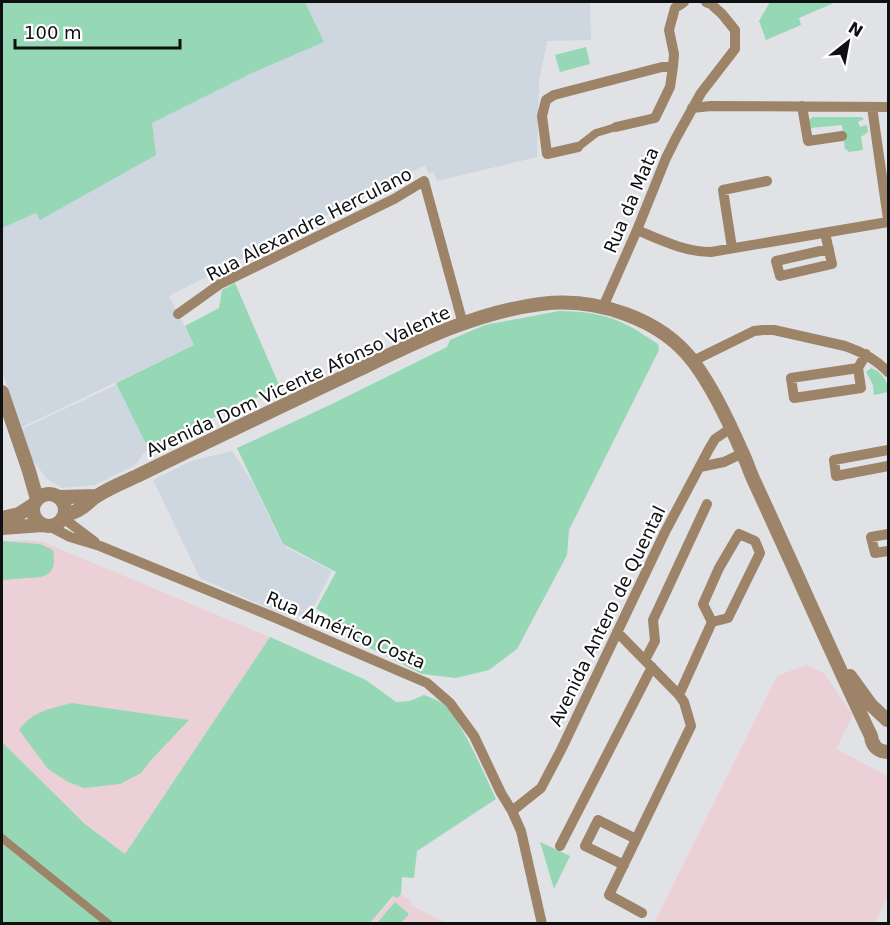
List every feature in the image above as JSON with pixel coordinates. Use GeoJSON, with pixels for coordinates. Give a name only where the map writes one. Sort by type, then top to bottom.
{"type":"FeatureCollection","features":[{"type":"Feature","properties":{"kind":"street"},"geometry":{"type":"LineString","coordinates":[[673,68],[662,67],[629,75],[554,95],[546,100],[542,116],[547,154],[578,147],[596,133],[655,118],[670,87],[673,68],[674,54],[669,30],[675,8],[684,2]]}},
{"type":"Feature","properties":{"kind":"street","name":"Rua da Mata"},"geometry":{"type":"LineString","coordinates":[[603,307],[638,230],[666,158],[701,93],[735,50],[735,30],[722,14],[706,2]]}},
{"type":"Feature","properties":{"kind":"street"},"geometry":{"type":"LineString","coordinates":[[692,108],[711,106],[888,107]]}},
{"type":"Feature","properties":{"kind":"street"},"geometry":{"type":"LineString","coordinates":[[802,106],[808,141],[842,136]]}},
{"type":"Feature","properties":{"kind":"street"},"geometry":{"type":"LineString","coordinates":[[638,230],[675,246],[700,252],[711,252],[888,221],[872,107]]}},
{"type":"Feature","properties":{"kind":"street","name":"Rua Alexandre Herculano"},"geometry":{"type":"LineString","coordinates":[[178,314],[220,284],[394,199],[424,181],[463,324]]}},
{"type":"Feature","properties":{"kind":"street"},"geometry":{"type":"LineString","coordinates":[[732,248],[723,190],[767,181]]}},
{"type":"Feature","properties":{"kind":"street"},"geometry":{"type":"LineString","coordinates":[[825,233],[829,249],[832,264],[780,276],[776,261],[829,249]]}},
{"type":"Feature","properties":{"kind":"street","name":"Avenida Dom Vicente Afonso Valente"},"geometry":{"type":"LineString","coordinates":[[64,517],[81,509],[97,496],[402,349],[463,324],[504,310],[543,303],[573,303],[603,307],[630,315],[654,327],[693,361],[731,428],[871,736]]}},
{"type":"Feature","properties":{"kind":"street"},"geometry":{"type":"LineString","coordinates":[[693,361],[754,332],[764,330],[845,346],[866,354],[888,372]]}},
{"type":"Feature","properties":{"kind":"street"},"geometry":{"type":"LineString","coordinates":[[858,368],[791,378],[794,398],[861,388],[858,368],[866,354]]}},
{"type":"Feature","properties":{"kind":"street"},"geometry":{"type":"LineString","coordinates":[[2,392],[29,471],[36,519],[70,537],[99,546]]}},
{"type":"Feature","properties":{"kind":"street","name":"Avenida Antero de Quental"},"geometry":{"type":"LineString","coordinates":[[512,811],[541,788],[665,532],[716,439],[731,428]]}},
{"type":"Feature","properties":{"kind":"street"},"geometry":{"type":"LineString","coordinates":[[888,450],[834,460],[837,476],[888,466]]}},
{"type":"Feature","properties":{"kind":"street"},"geometry":{"type":"LineString","coordinates":[[700,467],[724,462],[742,453]]}},
{"type":"Feature","properties":{"kind":"street"},"geometry":{"type":"LineString","coordinates":[[2,528],[46,526],[57,524],[64,517],[65,506],[29,471]]}},
{"type":"Feature","properties":{"kind":"street"},"geometry":{"type":"LineString","coordinates":[[2,518],[19,514],[40,496],[55,495]]}},
{"type":"Feature","properties":{"kind":"street","name":"Avenida Dom Vicente Afonso Valente"},"geometry":{"type":"LineString","coordinates":[[55,495],[97,496]]}},
{"type":"Feature","properties":{"kind":"street"},"geometry":{"type":"LineString","coordinates":[[560,846],[649,663],[655,640],[653,620],[707,504]]}},
{"type":"Feature","properties":{"kind":"street"},"geometry":{"type":"LineString","coordinates":[[64,517],[99,546]]}},
{"type":"Feature","properties":{"kind":"street"},"geometry":{"type":"LineString","coordinates":[[739,534],[755,541],[760,553],[728,618],[712,622],[703,604],[718,568],[739,534]]}},
{"type":"Feature","properties":{"kind":"street"},"geometry":{"type":"LineString","coordinates":[[888,534],[872,537],[875,553],[888,551]]}},
{"type":"Feature","properties":{"kind":"street","name":"Rua Américo Costa"},"geometry":{"type":"LineString","coordinates":[[99,546],[427,683],[450,704],[474,736],[512,811],[520,831],[542,924]]}},
{"type":"Feature","properties":{"kind":"street"},"geometry":{"type":"LineString","coordinates":[[680,695],[712,622]]}},
{"type":"Feature","properties":{"kind":"street"},"geometry":{"type":"LineString","coordinates":[[617,632],[680,695],[691,726],[609,895],[642,913]]}},
{"type":"Feature","properties":{"kind":"street","name":"Avenida Dom Vicente Afonso Valente"},"geometry":{"type":"LineString","coordinates":[[828,641],[871,705],[888,720]]}},
{"type":"Feature","properties":{"kind":"street"},"geometry":{"type":"LineString","coordinates":[[888,720],[877,723],[871,736],[874,746],[888,753]]}},
{"type":"Feature","properties":{"kind":"street"},"geometry":{"type":"LineString","coordinates":[[624,865],[585,846],[598,820],[636,839]]}},
{"type":"Feature","properties":{"kind":"street"},"geometry":{"type":"LineString","coordinates":[[2,838],[109,924]]}},
{"type":"Feature","properties":{"kind":"shaded area"},"geometry":{"type":"Polygon","coordinates":[[[305,2],[590,2],[591,40],[547,41],[539,82],[537,157],[437,181],[433,172],[429,174],[425,165],[169,296],[194,345],[22,427],[2,371],[2,228],[36,213],[39,219],[152,123],[252,73],[324,42],[305,2]]]}},
{"type":"Feature","properties":{"kind":"shaded area"},"geometry":{"type":"Polygon","coordinates":[[[118,384],[148,448],[135,465],[95,485],[62,488],[47,479],[32,459],[22,429],[118,384]]]}},
{"type":"Feature","properties":{"kind":"shaded area"},"geometry":{"type":"Polygon","coordinates":[[[232,451],[253,483],[281,542],[287,548],[332,571],[309,616],[284,615],[200,578],[153,480],[191,461],[232,451]]]}},
{"type":"Feature","properties":{"kind":"shaded area"},"geometry":{"type":"Polygon","coordinates":[[[2,541],[43,542],[270,637],[125,854],[85,824],[2,742],[2,541]]]}},
{"type":"Feature","properties":{"kind":"shaded area"},"geometry":{"type":"Polygon","coordinates":[[[806,665],[824,673],[853,715],[836,749],[888,776],[888,897],[875,923],[654,923],[777,676],[806,665]]]}},
{"type":"Feature","properties":{"kind":"shaded area"},"geometry":{"type":"Polygon","coordinates":[[[401,894],[412,902],[411,905],[446,923],[370,924],[394,896],[397,898],[401,894]]]}},
{"type":"Feature","properties":{"kind":"green space"},"geometry":{"type":"Polygon","coordinates":[[[2,2],[305,2],[324,42],[252,73],[152,123],[156,155],[40,220],[36,213],[2,228],[2,2]]]}},
{"type":"Feature","properties":{"kind":"green space"},"geometry":{"type":"Polygon","coordinates":[[[770,2],[836,2],[799,18],[801,25],[766,40],[759,21],[770,2]]]}},
{"type":"Feature","properties":{"kind":"green space"},"geometry":{"type":"Polygon","coordinates":[[[586,47],[590,64],[560,72],[555,55],[586,47]]]}},
{"type":"Feature","properties":{"kind":"green space"},"geometry":{"type":"Polygon","coordinates":[[[813,117],[861,117],[864,119],[858,122],[860,127],[867,125],[868,132],[861,137],[863,150],[848,152],[847,149],[845,150],[842,125],[810,128],[809,120],[813,117]]]}},
{"type":"Feature","properties":{"kind":"green space"},"geometry":{"type":"Polygon","coordinates":[[[235,283],[280,387],[148,448],[116,383],[194,345],[185,326],[219,308],[222,290],[235,283]]]}},
{"type":"Feature","properties":{"kind":"green space"},"geometry":{"type":"Polygon","coordinates":[[[559,311],[595,314],[621,322],[658,344],[659,350],[569,530],[567,555],[517,649],[489,670],[456,678],[422,674],[358,642],[356,633],[330,621],[328,615],[316,609],[336,572],[283,544],[237,448],[447,347],[450,340],[485,325],[559,311]]]}},
{"type":"Feature","properties":{"kind":"green space"},"geometry":{"type":"Polygon","coordinates":[[[871,368],[884,377],[888,392],[874,395],[873,385],[866,372],[871,368]]]}},
{"type":"Feature","properties":{"kind":"green space"},"geometry":{"type":"Polygon","coordinates":[[[2,541],[40,544],[53,550],[54,563],[51,571],[41,577],[2,580],[2,541]]]}},
{"type":"Feature","properties":{"kind":"green space"},"geometry":{"type":"Polygon","coordinates":[[[270,637],[366,680],[396,702],[410,701],[424,695],[442,703],[465,734],[496,799],[417,851],[414,878],[402,877],[401,894],[397,898],[393,896],[370,923],[2,923],[2,742],[85,824],[125,854],[270,637]]]}},
{"type":"Feature","properties":{"kind":"green space"},"geometry":{"type":"Polygon","coordinates":[[[72,703],[189,720],[141,773],[120,784],[84,788],[68,782],[48,769],[19,730],[37,714],[72,703]]]}},
{"type":"Feature","properties":{"kind":"green space"},"geometry":{"type":"Polygon","coordinates":[[[540,842],[570,856],[554,889],[540,842]]]}},
{"type":"Feature","properties":{"kind":"green space"},"geometry":{"type":"Polygon","coordinates":[[[395,902],[409,914],[401,923],[377,923],[395,902]]]}}]}
